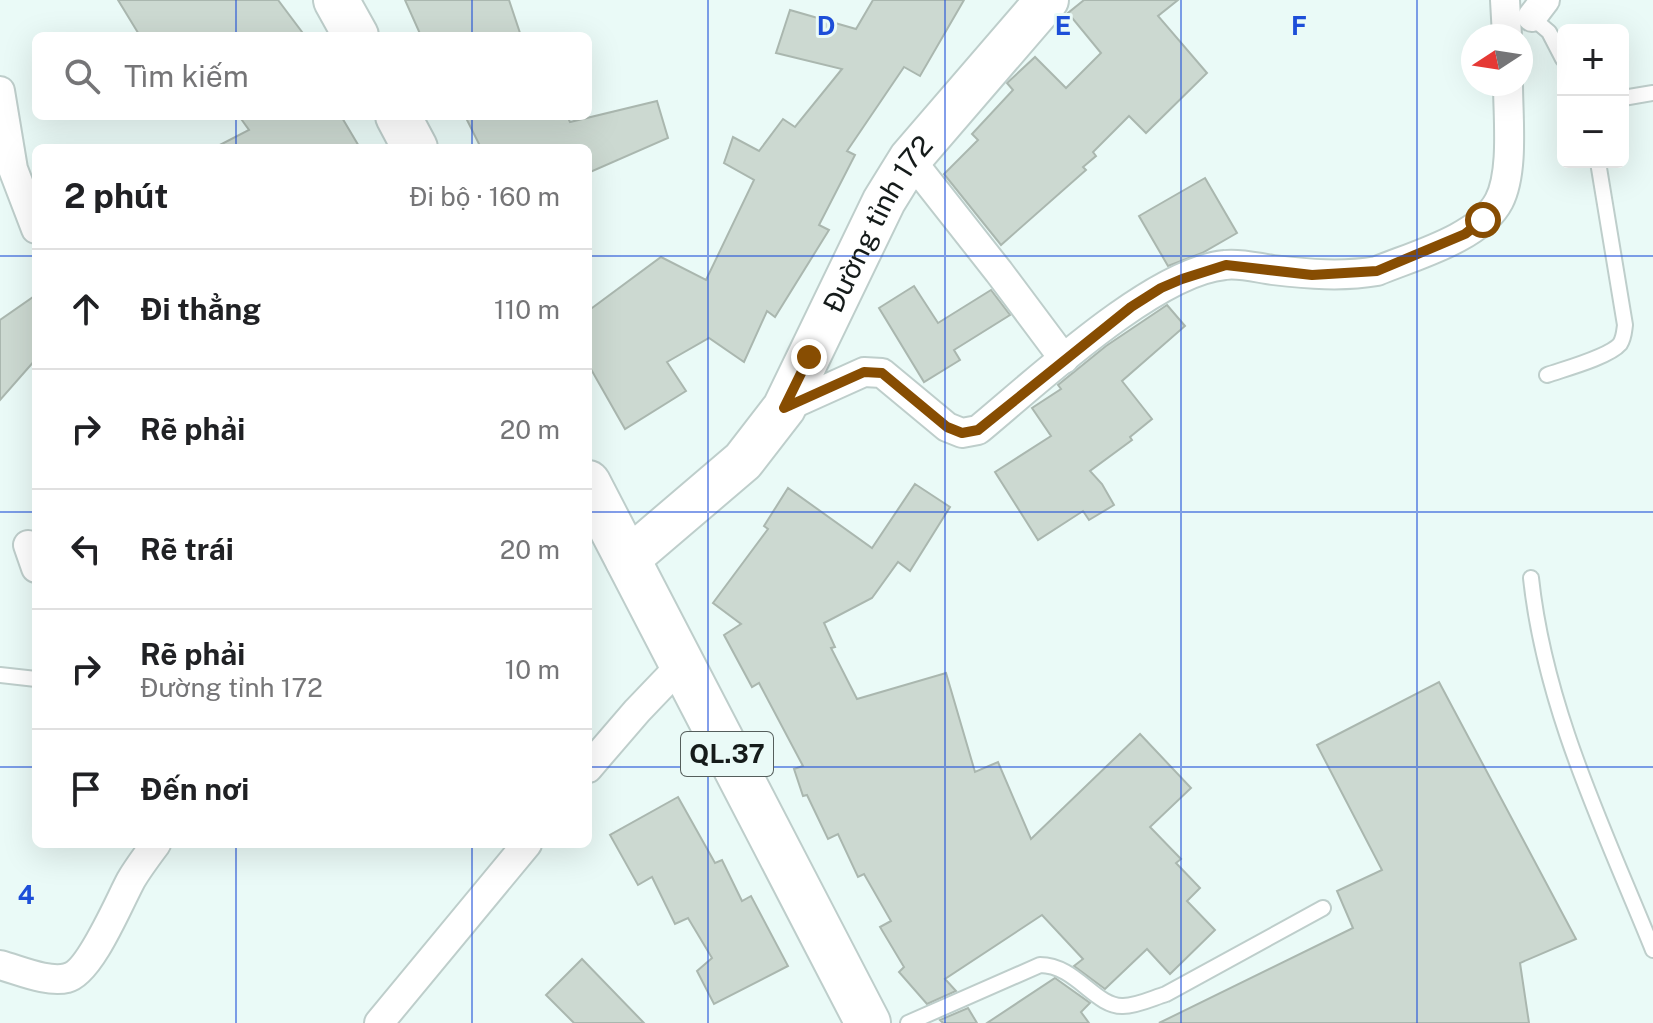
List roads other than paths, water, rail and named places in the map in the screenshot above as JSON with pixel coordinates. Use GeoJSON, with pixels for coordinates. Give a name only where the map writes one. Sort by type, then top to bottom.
{"type":"FeatureCollection","features":[{"type":"Feature","properties":{"kind":"highway"},"geometry":{"type":"LineString","coordinates":[[336,0],[354,32]]}},
{"type":"Feature","properties":{"kind":"highway"},"geometry":{"type":"LineString","coordinates":[[400,120],[413,144]]}},
{"type":"Feature","properties":{"kind":"highway","name":"QL.37"},"geometry":{"type":"LineString","coordinates":[[592,491],[868,1023]]}},
{"type":"Feature","properties":{"kind":"main road","name":"Đường tỉnh 172"},"geometry":{"type":"LineString","coordinates":[[627,560],[743,461],[784,408],[884,201],[910,159],[1047,0]]}},
{"type":"Feature","properties":{"kind":"street"},"geometry":{"type":"LineString","coordinates":[[1505,0],[1506,24]]}},
{"type":"Feature","properties":{"kind":"street"},"geometry":{"type":"LineString","coordinates":[[0,91],[13,169],[32,219]]}},
{"type":"Feature","properties":{"kind":"street"},"geometry":{"type":"LineString","coordinates":[[784,408],[864,372],[874,371],[882,373],[947,427],[962,433],[978,430],[1064,359],[1161,288],[1204,270],[1226,265],[1312,275],[1365,273],[1377,271],[1465,234],[1483,220],[1498,202],[1505,182],[1508,96]]}},
{"type":"Feature","properties":{"kind":"street"},"geometry":{"type":"LineString","coordinates":[[910,159],[1064,359]]}},
{"type":"Feature","properties":{"kind":"street"},"geometry":{"type":"LineString","coordinates":[[592,763],[681,665]]}},
{"type":"Feature","properties":{"kind":"street"},"geometry":{"type":"LineString","coordinates":[[0,965],[51,978],[65,979],[76,975],[89,960],[133,876],[153,848]]}},
{"type":"Feature","properties":{"kind":"street"},"geometry":{"type":"LineString","coordinates":[[379,1023],[524,848]]}},
{"type":"Feature","properties":{"kind":"lane"},"geometry":{"type":"LineString","coordinates":[[1505,0],[1538,8],[1557,47]]}},
{"type":"Feature","properties":{"kind":"lane"},"geometry":{"type":"LineString","coordinates":[[1629,97],[1653,93]]}},
{"type":"Feature","properties":{"kind":"lane"},"geometry":{"type":"LineString","coordinates":[[1547,375],[1610,351],[1621,342],[1624,334],[1599,168]]}},
{"type":"Feature","properties":{"kind":"lane"},"geometry":{"type":"LineString","coordinates":[[1531,578],[1540,640],[1572,750],[1653,950]]}},
{"type":"Feature","properties":{"kind":"lane"},"geometry":{"type":"LineString","coordinates":[[0,675],[32,679]]}},
{"type":"Feature","properties":{"kind":"lane"},"geometry":{"type":"LineString","coordinates":[[908,1023],[1040,965],[1058,966],[1108,1003],[1122,1007],[1143,1002],[1166,994],[1323,908]]}}]}
